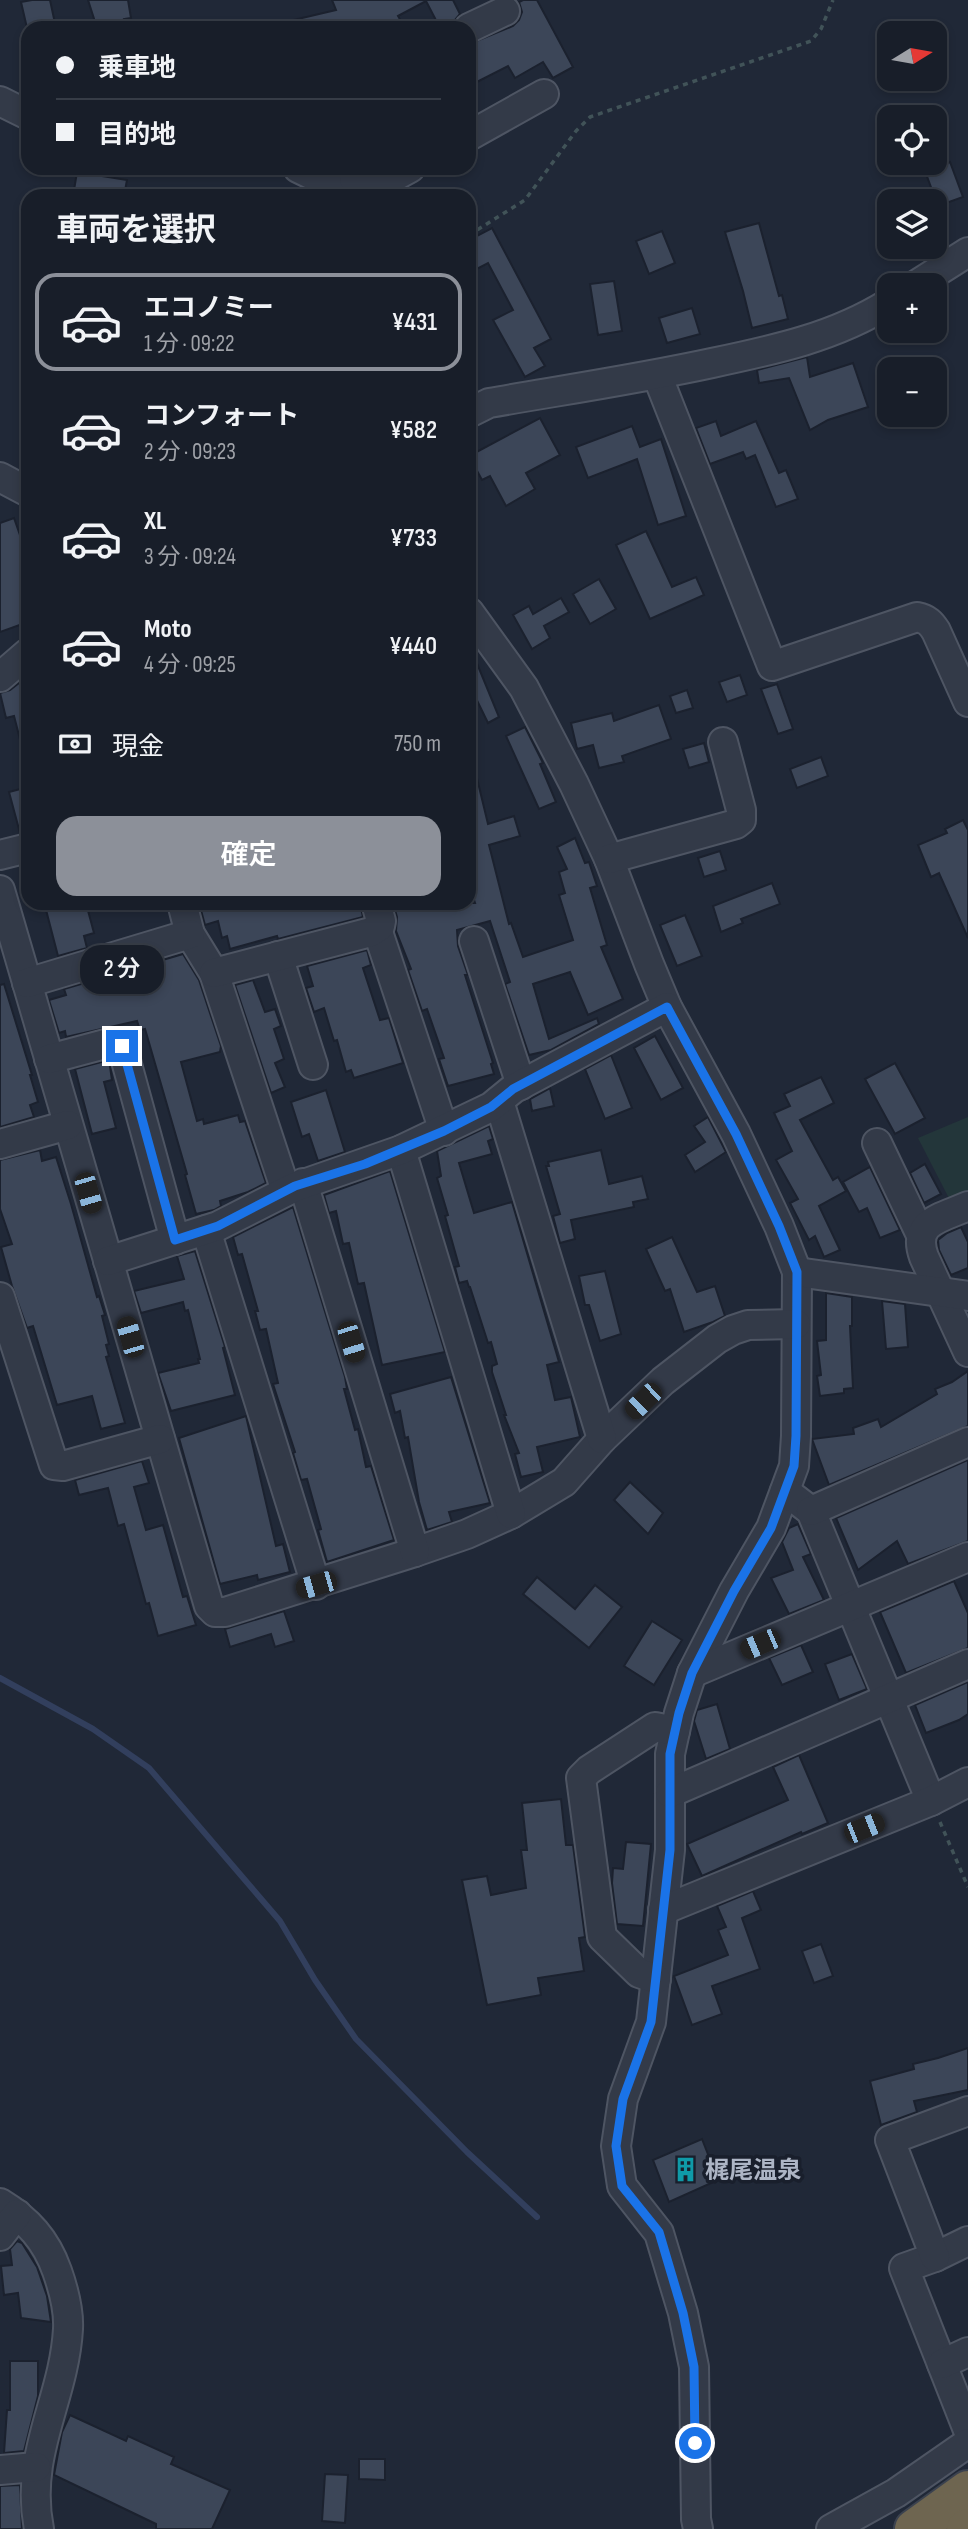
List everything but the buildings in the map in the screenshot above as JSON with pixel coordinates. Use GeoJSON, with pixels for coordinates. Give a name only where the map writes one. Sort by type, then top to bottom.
{"type":"FeatureCollection","features":[{"type":"Feature","properties":{"kind":"highway"},"geometry":{"type":"LineString","coordinates":[[914,2529],[968,2490]]}},
{"type":"Feature","properties":{"kind":"street"},"geometry":{"type":"LineString","coordinates":[[476,25],[505,11]]}},
{"type":"Feature","properties":{"kind":"street"},"geometry":{"type":"LineString","coordinates":[[476,132],[544,94]]}},
{"type":"Feature","properties":{"kind":"street"},"geometry":{"type":"LineString","coordinates":[[0,101],[21,112]]}},
{"type":"Feature","properties":{"kind":"street"},"geometry":{"type":"LineString","coordinates":[[321,175],[348,183]]}},
{"type":"Feature","properties":{"kind":"street"},"geometry":{"type":"LineString","coordinates":[[372,189],[397,175]]}},
{"type":"Feature","properties":{"kind":"street"},"geometry":{"type":"LineString","coordinates":[[936,273],[968,253]]}},
{"type":"Feature","properties":{"kind":"street"},"geometry":{"type":"LineString","coordinates":[[476,402],[657,375],[774,350],[844,327],[877,309]]}},
{"type":"Feature","properties":{"kind":"street"},"geometry":{"type":"LineString","coordinates":[[657,375],[772,666],[922,618],[936,631],[968,702]]}},
{"type":"Feature","properties":{"kind":"street"},"geometry":{"type":"LineString","coordinates":[[0,477],[21,488]]}},
{"type":"Feature","properties":{"kind":"street"},"geometry":{"type":"LineString","coordinates":[[476,622],[539,713],[609,859],[667,1007],[736,1134],[779,1226],[797,1272],[794,1466],[771,1528],[734,1591],[692,1673],[675,1731],[670,1754],[670,1850],[651,2022],[623,2099],[616,2146],[622,2186],[659,2232],[683,2313],[694,2367],[698,2529]]}},
{"type":"Feature","properties":{"kind":"street"},"geometry":{"type":"LineString","coordinates":[[0,677],[21,659]]}},
{"type":"Feature","properties":{"kind":"street"},"geometry":{"type":"LineString","coordinates":[[609,859],[736,824],[741,820],[741,810],[723,742]]}},
{"type":"Feature","properties":{"kind":"street"},"geometry":{"type":"LineString","coordinates":[[0,855],[21,850]]}},
{"type":"Feature","properties":{"kind":"street"},"geometry":{"type":"LineString","coordinates":[[0,890],[160,1440],[211,1609],[218,1613],[316,1585],[415,1552],[467,1534],[511,1514],[564,1482],[602,1439],[663,1381],[717,1339],[740,1327],[796,1324]]}},
{"type":"Feature","properties":{"kind":"street"},"geometry":{"type":"LineString","coordinates":[[184,910],[190,934],[214,973],[295,1187],[415,1552]]}},
{"type":"Feature","properties":{"kind":"street"},"geometry":{"type":"LineString","coordinates":[[214,973],[278,956],[376,916],[444,1131]]}},
{"type":"Feature","properties":{"kind":"street"},"geometry":{"type":"LineString","coordinates":[[27,983],[190,934]]}},
{"type":"Feature","properties":{"kind":"street"},"geometry":{"type":"LineString","coordinates":[[474,941],[510,1093],[602,1439]]}},
{"type":"Feature","properties":{"kind":"street"},"geometry":{"type":"LineString","coordinates":[[278,956],[313,1065]]}},
{"type":"Feature","properties":{"kind":"street"},"geometry":{"type":"LineString","coordinates":[[108,1261],[206,1230],[295,1187],[365,1164],[444,1131],[667,1007]]}},
{"type":"Feature","properties":{"kind":"street"},"geometry":{"type":"LineString","coordinates":[[49,1059],[109,1044],[122,1046],[175,1240]]}},
{"type":"Feature","properties":{"kind":"street"},"geometry":{"type":"LineString","coordinates":[[0,1144],[68,1125]]}},
{"type":"Feature","properties":{"kind":"street"},"geometry":{"type":"LineString","coordinates":[[877,1143],[920,1233],[921,1249],[955,1294],[968,1352]]}},
{"type":"Feature","properties":{"kind":"street"},"geometry":{"type":"LineString","coordinates":[[401,1150],[511,1514]]}},
{"type":"Feature","properties":{"kind":"street"},"geometry":{"type":"LineString","coordinates":[[920,1233],[935,1221],[968,1206]]}},
{"type":"Feature","properties":{"kind":"street"},"geometry":{"type":"LineString","coordinates":[[206,1230],[316,1585]]}},
{"type":"Feature","properties":{"kind":"street"},"geometry":{"type":"LineString","coordinates":[[797,1272],[955,1294]]}},
{"type":"Feature","properties":{"kind":"street"},"geometry":{"type":"LineString","coordinates":[[0,1297],[11,1370],[54,1465],[62,1466],[160,1440]]}},
{"type":"Feature","properties":{"kind":"street"},"geometry":{"type":"LineString","coordinates":[[811,1511],[968,1441]]}},
{"type":"Feature","properties":{"kind":"street"},"geometry":{"type":"LineString","coordinates":[[785,1491],[811,1511],[931,1801]]}},
{"type":"Feature","properties":{"kind":"street"},"geometry":{"type":"LineString","coordinates":[[692,1673],[968,1557]]}},
{"type":"Feature","properties":{"kind":"street"},"geometry":{"type":"LineString","coordinates":[[670,1793],[968,1664]]}},
{"type":"Feature","properties":{"kind":"street"},"geometry":{"type":"LineString","coordinates":[[656,1979],[639,1973],[602,1937],[581,1778],[655,1727],[675,1731]]}},
{"type":"Feature","properties":{"kind":"street"},"geometry":{"type":"LineString","coordinates":[[663,1910],[931,1801],[968,1782]]}},
{"type":"Feature","properties":{"kind":"street"},"geometry":{"type":"LineString","coordinates":[[935,2257],[890,2140],[968,2111]]}},
{"type":"Feature","properties":{"kind":"street"},"geometry":{"type":"LineString","coordinates":[[0,2236],[8,2208],[37,2231],[52,2257],[62,2284],[69,2326],[63,2363],[36,2467],[35,2505],[39,2529]]}},
{"type":"Feature","properties":{"kind":"street"},"geometry":{"type":"LineString","coordinates":[[968,2241],[904,2268],[968,2430]]}},
{"type":"Feature","properties":{"kind":"street"},"geometry":{"type":"LineString","coordinates":[[942,2364],[968,2352]]}},
{"type":"Feature","properties":{"kind":"street"},"geometry":{"type":"LineString","coordinates":[[831,2529],[895,2493],[968,2443]]}},
{"type":"Feature","properties":{"kind":"street"},"geometry":{"type":"LineString","coordinates":[[0,2470],[36,2467]]}},
{"type":"Feature","properties":{"kind":"path"},"geometry":{"type":"LineString","coordinates":[[476,231],[525,200],[576,131],[590,117],[811,41],[821,29],[833,0]]}},
{"type":"Feature","properties":{"kind":"path"},"geometry":{"type":"LineString","coordinates":[[931,1801],[968,1887]]}},
{"type":"Feature","properties":{"kind":"green space"},"geometry":{"type":"Polygon","coordinates":[[[968,1117],[968,1200],[953,1206],[918,1138],[968,1117]]]}},
{"type":"Feature","properties":{"kind":"waterway"},"geometry":{"type":"LineString","coordinates":[[0,1678],[93,1729],[149,1768],[280,1921],[315,1980],[356,2039],[467,2152],[537,2217]]}},
{"type":"Feature","properties":{"kind":"place","name":"梶尾温泉"},"geometry":{"type":"Point","coordinates":[685,2170]}},
{"type":"Feature","properties":{"kind":"route"},"geometry":{"type":"LineString","coordinates":[[122,1046],[175,1240],[218,1226],[295,1186],[365,1164],[444,1131],[491,1107],[513,1089],[667,1007],[736,1134],[779,1226],[797,1272],[794,1466],[771,1528],[711,1634],[692,1673],[679,1713],[670,1754],[670,1850],[651,2022],[623,2099],[616,2146],[622,2186],[659,2232],[683,2313],[694,2367],[695,2443]]}}]}
